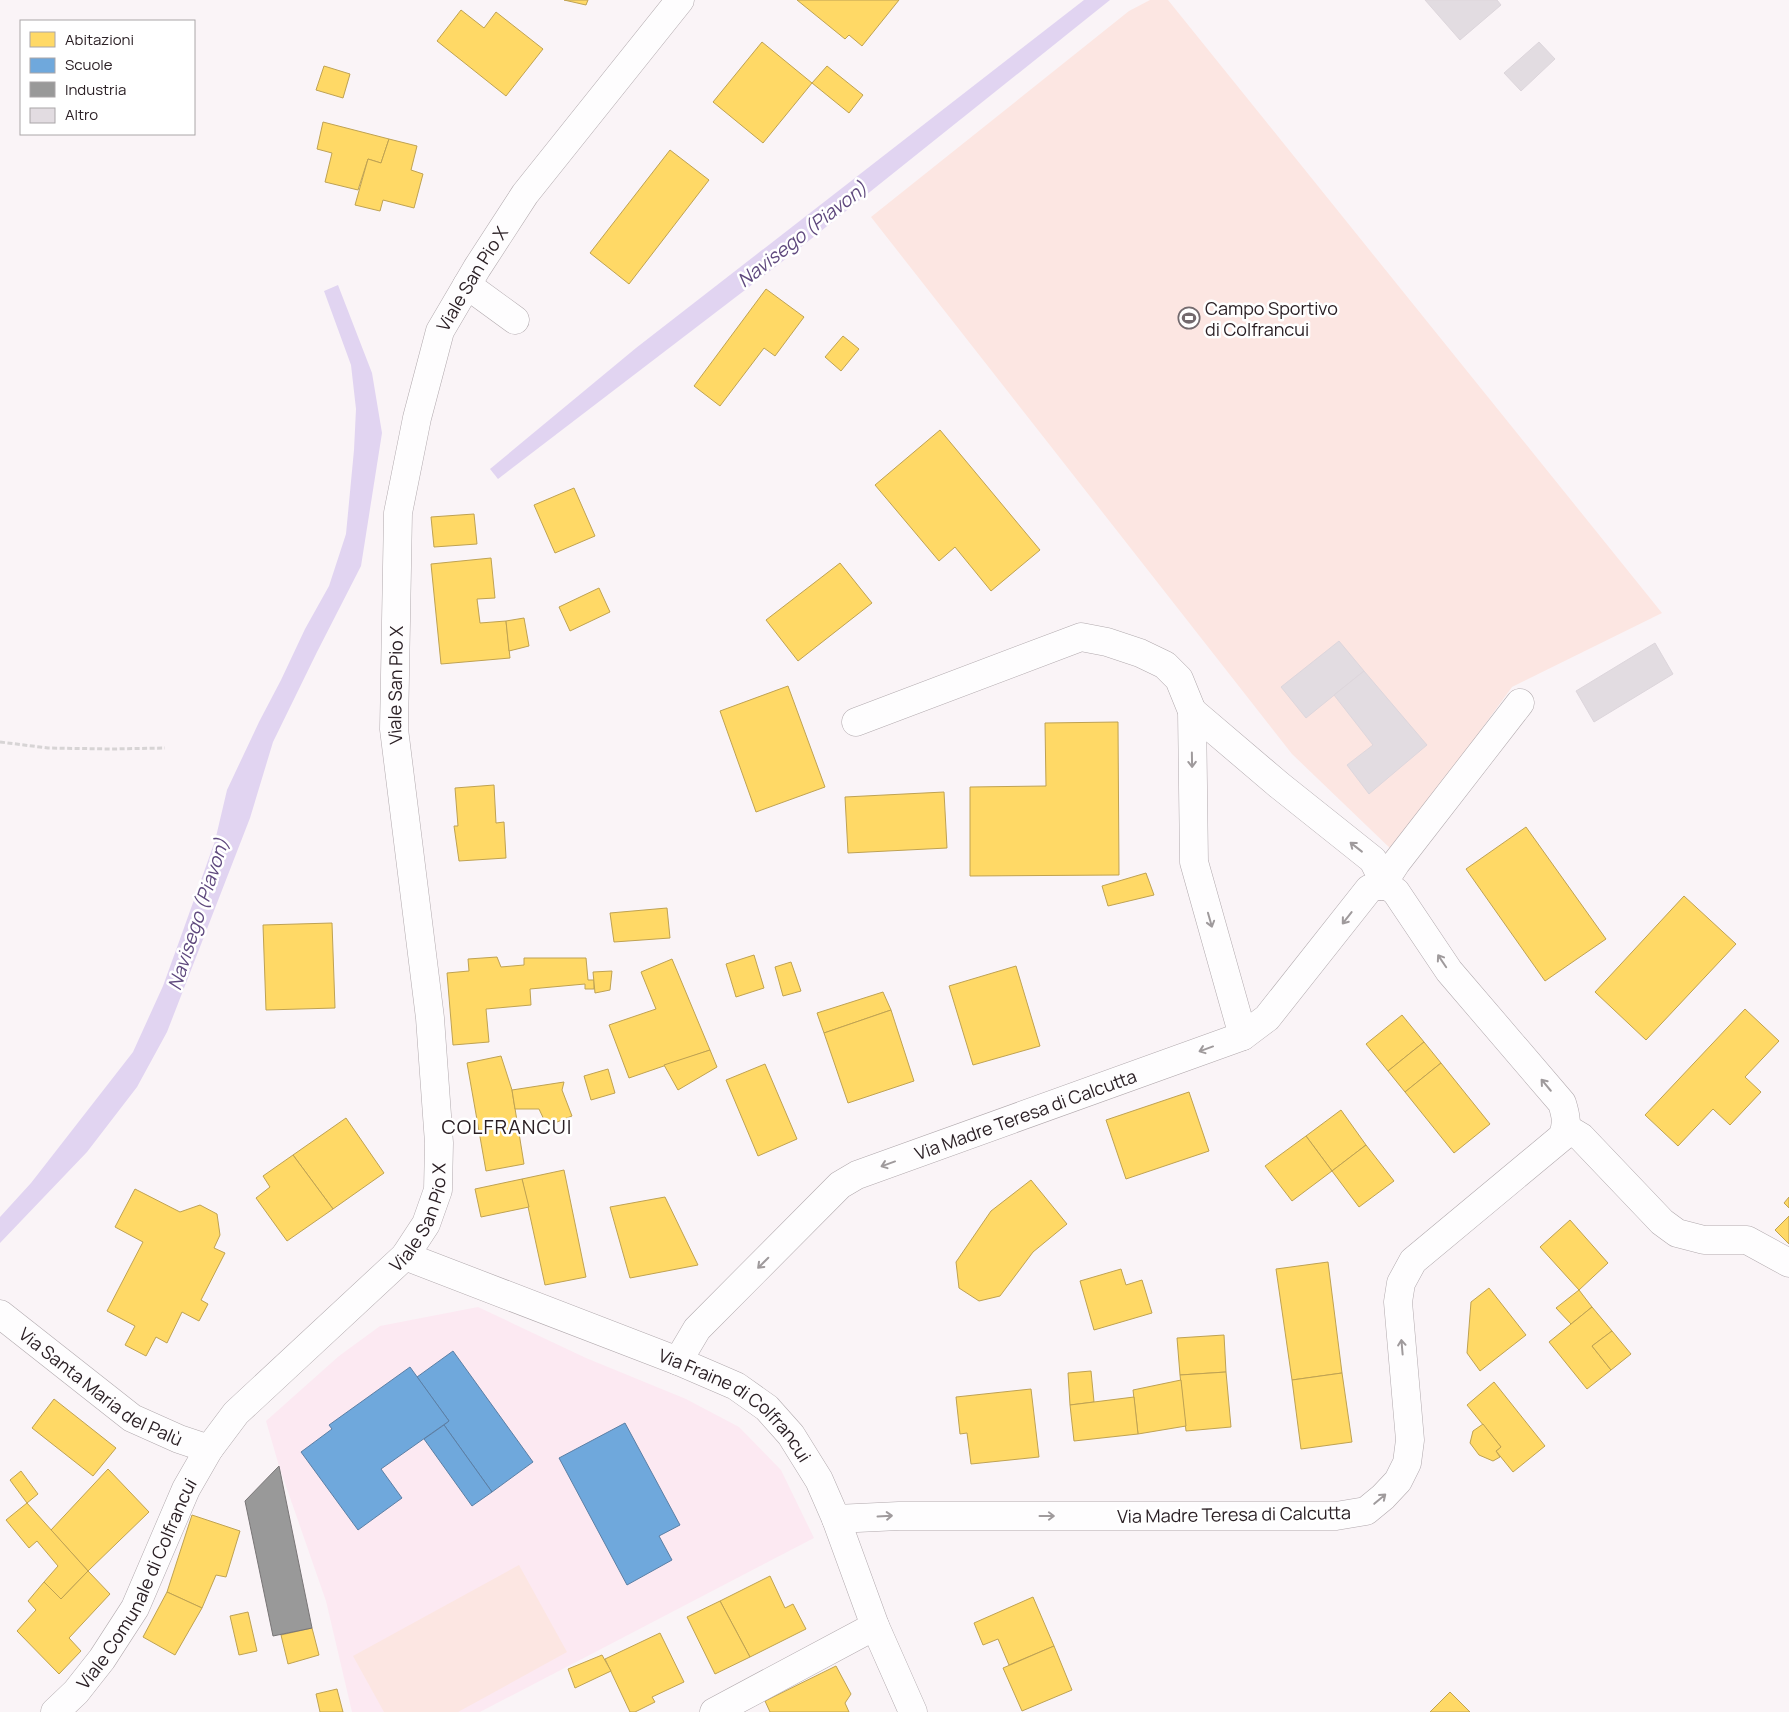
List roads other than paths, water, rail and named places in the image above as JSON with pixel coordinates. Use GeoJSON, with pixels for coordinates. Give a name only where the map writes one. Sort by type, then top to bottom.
{"type":"FeatureCollection","features":[{"type":"Feature","properties":{"kind":"street","name":"Viale San Pio X"},"geometry":{"type":"LineString","coordinates":[[209,1449],[236,1413],[405,1256],[426,1224],[438,1190],[439,1143],[430,1018],[394,730],[398,513],[417,418],[440,331],[467,285],[525,194],[680,0]]}},
{"type":"Feature","properties":{"kind":"street"},"geometry":{"type":"LineString","coordinates":[[467,285],[515,320]]}},
{"type":"Feature","properties":{"kind":"street"},"geometry":{"type":"LineString","coordinates":[[856,722],[1082,637],[1107,642],[1140,653],[1165,665],[1179,679],[1192,711],[1194,862],[1243,1036]]}},
{"type":"Feature","properties":{"kind":"street"},"geometry":{"type":"LineString","coordinates":[[1381,886],[1396,863],[1520,703]]}},
{"type":"Feature","properties":{"kind":"street"},"geometry":{"type":"LineString","coordinates":[[1192,711],[1279,785],[1373,860],[1379,872],[1381,886]]}},
{"type":"Feature","properties":{"kind":"street"},"geometry":{"type":"LineString","coordinates":[[1381,886],[1391,888],[1396,892],[1450,971],[1562,1103],[1566,1116],[1566,1128],[1581,1137],[1662,1222],[1677,1233],[1704,1240],[1747,1240],[1789,1262]]}},
{"type":"Feature","properties":{"kind":"street","name":"Via Madre Teresa di Calcutta"},"geometry":{"type":"LineString","coordinates":[[678,1361],[697,1329],[840,1185],[856,1175],[1243,1036],[1267,1018],[1369,890],[1381,886]]}},
{"type":"Feature","properties":{"kind":"street","name":"Via Madre Teresa di Calcutta"},"geometry":{"type":"LineString","coordinates":[[836,1519],[899,1516],[1336,1516],[1366,1511],[1383,1497],[1398,1480],[1407,1462],[1410,1440],[1398,1302],[1401,1283],[1413,1261],[1552,1146],[1562,1137],[1566,1128]]}},
{"type":"Feature","properties":{"kind":"street","name":"Via Fraine di Colfrancui"},"geometry":{"type":"LineString","coordinates":[[405,1256],[678,1361],[736,1386],[767,1408],[791,1435],[819,1480],[836,1519],[876,1626],[914,1712]]}},
{"type":"Feature","properties":{"kind":"street","name":"Via Santa Maria del Palù"},"geometry":{"type":"LineString","coordinates":[[0,1314],[132,1418],[179,1439],[209,1449]]}},
{"type":"Feature","properties":{"kind":"street","name":"Viale Comunale di Colfrancui"},"geometry":{"type":"LineString","coordinates":[[55,1712],[76,1692],[102,1658],[135,1608],[186,1489],[209,1449]]}},
{"type":"Feature","properties":{"kind":"street"},"geometry":{"type":"LineString","coordinates":[[714,1712],[876,1626]]}},
{"type":"Feature","properties":{"kind":"water","name":"Navisego (Piavon)"},"geometry":{"type":"Polygon","coordinates":[[[1084,0],[1110,0],[796,251],[498,479],[490,469],[636,348],[1084,0]]]}},
{"type":"Feature","properties":{"kind":"water","name":"Navisego (Piavon)"},"geometry":{"type":"Polygon","coordinates":[[[338,285],[372,373],[382,433],[361,566],[273,742],[250,818],[167,1032],[137,1087],[87,1152],[0,1243],[0,1217],[31,1183],[133,1052],[163,986],[180,939],[215,841],[227,790],[305,629],[329,586],[346,534],[356,409],[351,365],[324,291],[338,285]]]}},
{"type":"Feature","properties":{"kind":"place","name":"Campo Sportivo di Colfrancui"},"geometry":{"type":"Point","coordinates":[1189,318]}},
{"type":"Feature","properties":{"kind":"district","name":"COLFRANCUI"},"geometry":{"type":"Point","coordinates":[507,1126]}}]}
